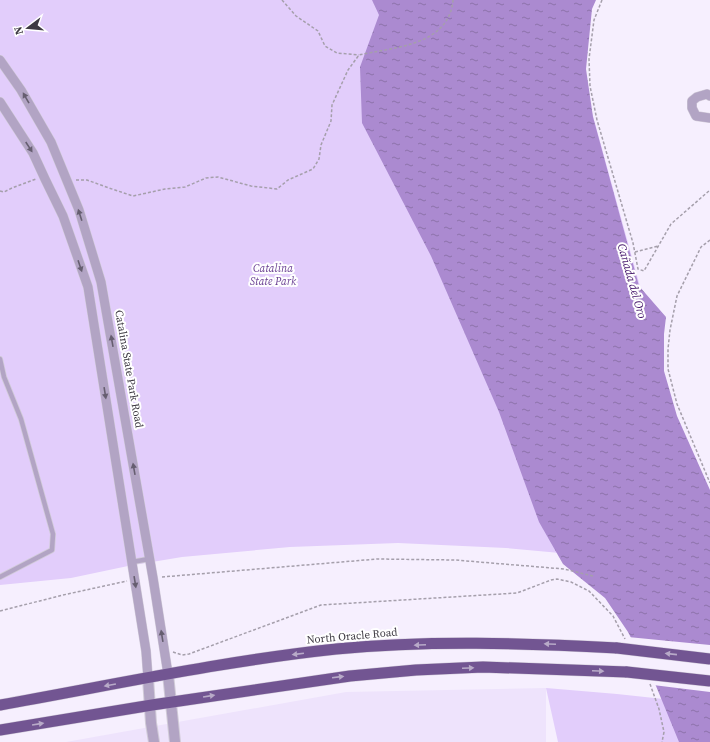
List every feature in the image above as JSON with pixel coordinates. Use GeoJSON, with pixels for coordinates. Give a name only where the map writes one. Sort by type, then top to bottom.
{"type":"FeatureCollection","features":[{"type":"Feature","properties":{"kind":"highway","name":"North Oracle Road"},"geometry":{"type":"LineString","coordinates":[[0,705],[168,674],[261,659],[337,649],[468,643],[536,644],[617,648],[710,658]]}},
{"type":"Feature","properties":{"kind":"highway"},"geometry":{"type":"LineString","coordinates":[[0,730],[150,705],[350,676],[416,670],[483,667],[627,672],[710,681]]}},
{"type":"Feature","properties":{"kind":"street","name":"Catalina State Park Road"},"geometry":{"type":"LineString","coordinates":[[0,60],[21,90],[51,142],[78,210],[101,282],[150,559],[168,674],[175,742]]}},
{"type":"Feature","properties":{"kind":"street"},"geometry":{"type":"LineString","coordinates":[[710,96],[707,94],[697,97],[692,101],[692,108],[696,116],[710,118]]}},
{"type":"Feature","properties":{"kind":"street"},"geometry":{"type":"LineString","coordinates":[[0,102],[33,153],[45,178],[63,216],[88,286],[146,651],[154,742]]}},
{"type":"Feature","properties":{"kind":"lane"},"geometry":{"type":"LineString","coordinates":[[0,359],[4,377],[21,419],[53,534],[52,550],[0,577]]}},
{"type":"Feature","properties":{"kind":"lane"},"geometry":{"type":"LineString","coordinates":[[132,562],[150,559]]}},
{"type":"Feature","properties":{"kind":"path"},"geometry":{"type":"LineString","coordinates":[[282,0],[296,16],[318,31],[325,46],[337,53],[359,55],[418,42],[434,34],[445,24],[452,9],[453,0]]}},
{"type":"Feature","properties":{"kind":"path"},"geometry":{"type":"LineString","coordinates":[[602,0],[594,20],[589,59],[590,86],[597,120],[635,252],[638,269],[644,271],[671,224],[710,190]]}},
{"type":"Feature","properties":{"kind":"path"},"geometry":{"type":"LineString","coordinates":[[66,180],[87,180],[133,196],[165,189],[185,187],[206,178],[218,177],[251,186],[277,189],[288,180],[313,169],[319,159],[321,145],[331,121],[332,105],[348,70],[359,55]]}},
{"type":"Feature","properties":{"kind":"path"},"geometry":{"type":"LineString","coordinates":[[0,191],[4,192],[39,178],[45,178]]}},
{"type":"Feature","properties":{"kind":"path"},"geometry":{"type":"LineString","coordinates":[[710,240],[701,246],[677,296],[670,330],[668,369],[677,404],[710,483]]}},
{"type":"Feature","properties":{"kind":"path"},"geometry":{"type":"LineString","coordinates":[[635,252],[658,246]]}},
{"type":"Feature","properties":{"kind":"path"},"geometry":{"type":"LineString","coordinates":[[153,578],[377,559],[455,560],[556,568],[593,576]]}},
{"type":"Feature","properties":{"kind":"path"},"geometry":{"type":"LineString","coordinates":[[164,653],[174,652],[182,655],[190,654],[321,605],[517,593],[544,582],[557,579],[571,582],[589,591],[613,616],[628,643]]}},
{"type":"Feature","properties":{"kind":"path"},"geometry":{"type":"LineString","coordinates":[[0,611],[70,593],[135,580]]}},
{"type":"Feature","properties":{"kind":"path"},"geometry":{"type":"LineString","coordinates":[[649,683],[659,710],[664,732],[662,742]]}},
{"type":"Feature","properties":{"kind":"shaded area"},"geometry":{"type":"Polygon","coordinates":[[[546,688],[546,742],[66,742],[346,692],[546,688]]]}},
{"type":"Feature","properties":{"kind":"green space","name":"Catalina State Park"},"geometry":{"type":"Polygon","coordinates":[[[0,0],[561,0],[710,540],[560,553],[506,548],[398,543],[290,547],[182,557],[71,578],[0,585],[0,0]]]}},
{"type":"Feature","properties":{"kind":"green space"},"geometry":{"type":"Polygon","coordinates":[[[546,688],[710,704],[710,742],[558,742],[546,688]]]}},
{"type":"Feature","properties":{"kind":"water","name":"Cañada del Oro"},"geometry":{"type":"Polygon","coordinates":[[[372,0],[596,0],[592,9],[586,69],[593,117],[639,286],[666,317],[664,334],[664,371],[677,416],[710,490],[710,742],[679,742],[656,686],[628,632],[605,598],[563,564],[539,522],[499,412],[431,256],[362,123],[360,67],[379,15],[372,0]]]}},
{"type":"Feature","properties":{"kind":"pier"},"geometry":{"type":"Polygon","coordinates":[[[628,637],[710,645],[710,692],[653,685],[628,637]]]}}]}
